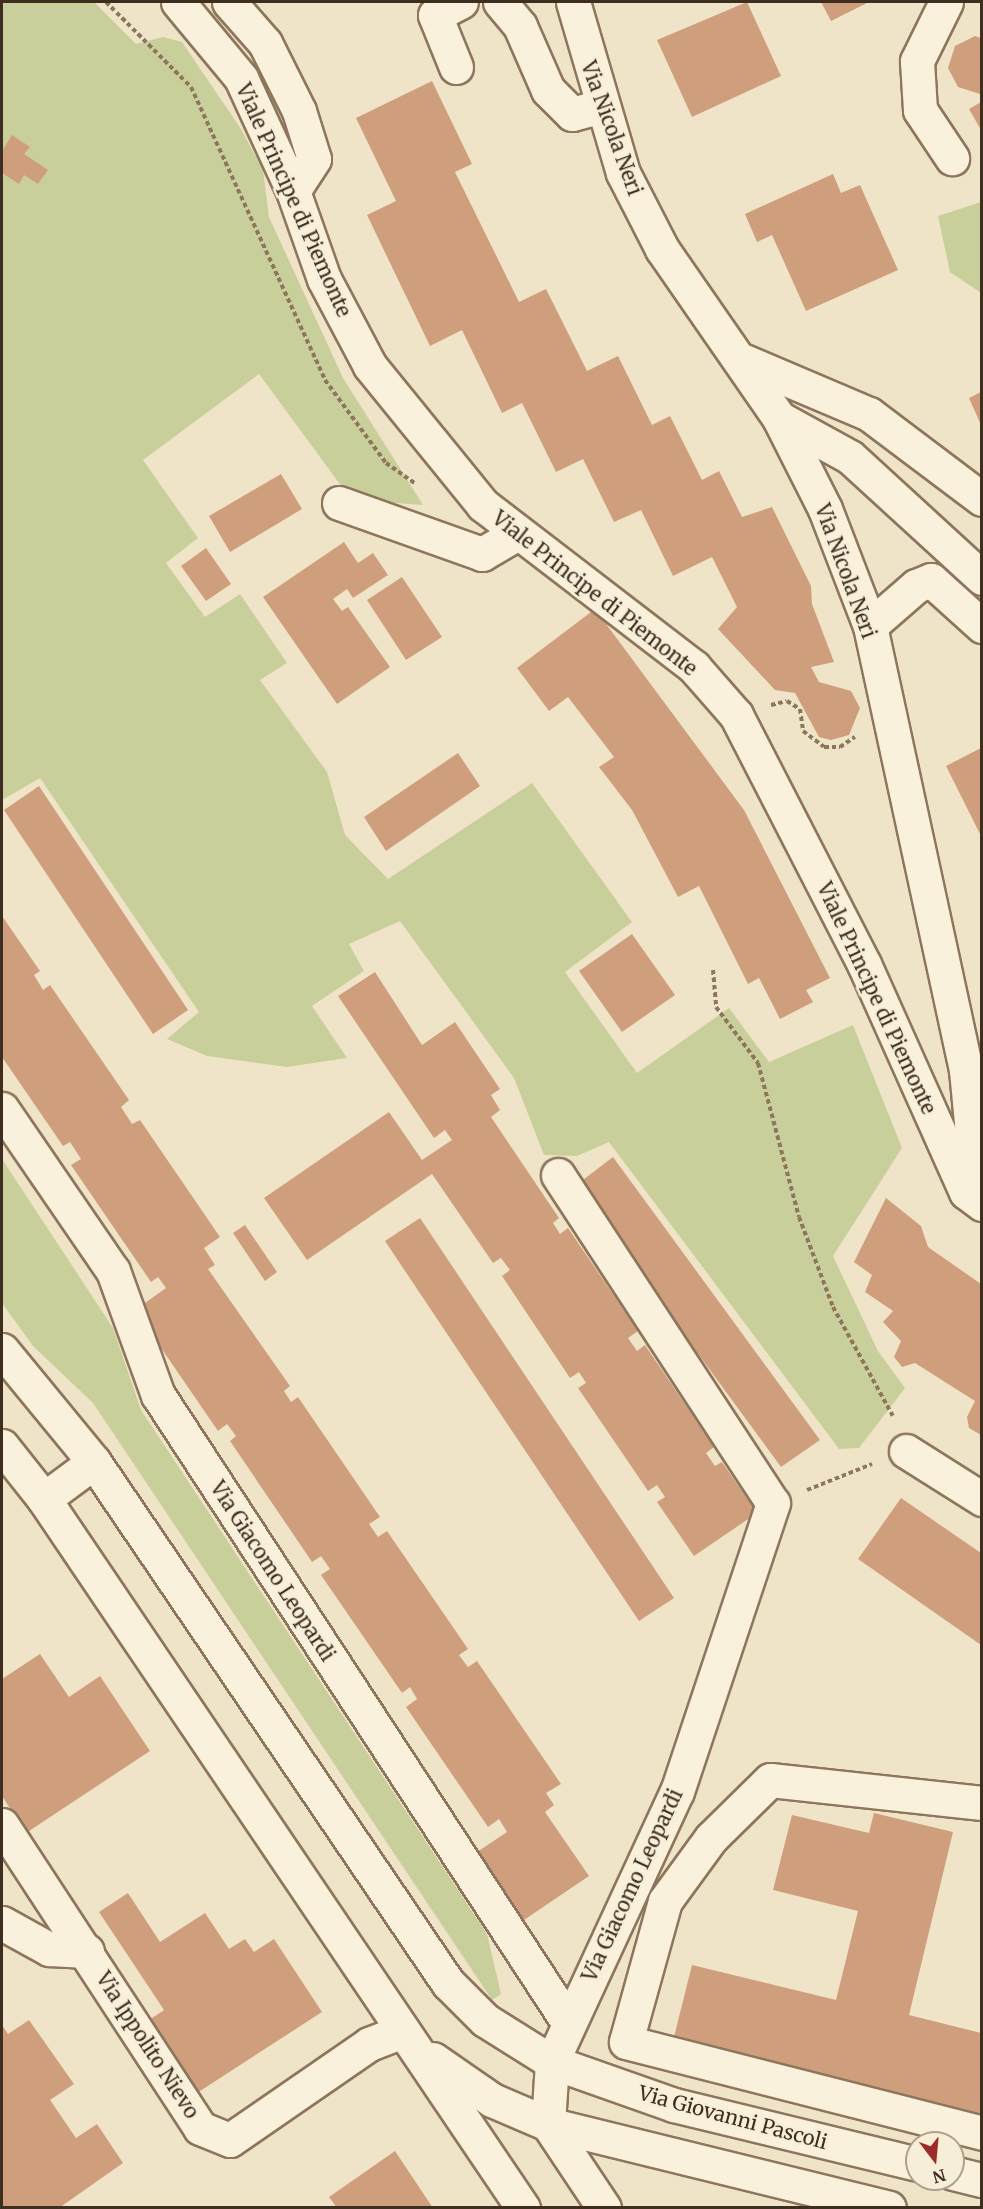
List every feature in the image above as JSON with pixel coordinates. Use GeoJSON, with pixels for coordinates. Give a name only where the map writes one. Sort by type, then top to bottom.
{"type":"FeatureCollection","features":[{"type":"Feature","properties":{"kind":"street","name":"Viale Principe di Piemonte"},"geometry":{"type":"LineString","coordinates":[[178,2],[241,78],[293,191],[324,279],[370,366],[483,505],[694,667],[736,715],[864,964],[974,1198]]}},
{"type":"Feature","properties":{"kind":"street"},"geometry":{"type":"LineString","coordinates":[[229,2],[265,43],[299,111],[314,159],[293,191]]}},
{"type":"Feature","properties":{"kind":"street"},"geometry":{"type":"LineString","coordinates":[[456,67],[435,15],[461,2]]}},
{"type":"Feature","properties":{"kind":"street"},"geometry":{"type":"LineString","coordinates":[[500,2],[520,27],[556,98],[572,114],[602,106]]}},
{"type":"Feature","properties":{"kind":"street","name":"Via Nicola Neri"},"geometry":{"type":"LineString","coordinates":[[573,2],[623,173],[662,249],[744,361],[779,418],[825,508],[870,626],[888,727],[966,1070],[972,1134],[974,1198]]}},
{"type":"Feature","properties":{"kind":"street"},"geometry":{"type":"LineString","coordinates":[[946,2],[917,61],[920,110],[952,158]]}},
{"type":"Feature","properties":{"kind":"street"},"geometry":{"type":"LineString","coordinates":[[744,361],[869,414],[981,499]]}},
{"type":"Feature","properties":{"kind":"street"},"geometry":{"type":"LineString","coordinates":[[779,418],[850,457],[981,578]]}},
{"type":"Feature","properties":{"kind":"street"},"geometry":{"type":"LineString","coordinates":[[339,502],[482,554],[518,533]]}},
{"type":"Feature","properties":{"kind":"street"},"geometry":{"type":"LineString","coordinates":[[870,626],[916,586],[930,580],[981,626]]}},
{"type":"Feature","properties":{"kind":"street","name":"Via Giacomo Leopardi"},"geometry":{"type":"LineString","coordinates":[[2,1109],[113,1271],[158,1395],[568,2022]]}},
{"type":"Feature","properties":{"kind":"street"},"geometry":{"type":"LineString","coordinates":[[558,1175],[773,1503]]}},
{"type":"Feature","properties":{"kind":"street"},"geometry":{"type":"LineString","coordinates":[[2,1350],[94,1462],[448,1983],[485,2020],[552,2062]]}},
{"type":"Feature","properties":{"kind":"street"},"geometry":{"type":"LineString","coordinates":[[2,1446],[44,1499],[523,2208]]}},
{"type":"Feature","properties":{"kind":"street"},"geometry":{"type":"LineString","coordinates":[[906,1451],[981,1499]]}},
{"type":"Feature","properties":{"kind":"street"},"geometry":{"type":"LineString","coordinates":[[44,1499],[94,1462]]}},
{"type":"Feature","properties":{"kind":"street","name":"Via Giacomo Leopardi"},"geometry":{"type":"LineString","coordinates":[[548,2124],[552,2062],[568,2022],[676,1791],[773,1503]]}},
{"type":"Feature","properties":{"kind":"street"},"geometry":{"type":"LineString","coordinates":[[981,1803],[770,1780],[711,1838],[665,1901],[626,2042],[981,2133]]}},
{"type":"Feature","properties":{"kind":"street","name":"Via Ippolito Nievo"},"geometry":{"type":"LineString","coordinates":[[2,1825],[87,1951],[200,2128],[230,2140],[369,2044],[404,2031]]}},
{"type":"Feature","properties":{"kind":"street"},"geometry":{"type":"LineString","coordinates":[[2,1923],[49,1949],[87,1951]]}},
{"type":"Feature","properties":{"kind":"street"},"geometry":{"type":"LineString","coordinates":[[404,2031],[440,2066],[492,2100],[548,2124],[889,2208]]}},
{"type":"Feature","properties":{"kind":"street","name":"Via Giovanni Pascoli"},"geometry":{"type":"LineString","coordinates":[[552,2062],[674,2105],[905,2161]]}},
{"type":"Feature","properties":{"kind":"street"},"geometry":{"type":"LineString","coordinates":[[548,2124],[604,2208]]}},
{"type":"Feature","properties":{"kind":"street"},"geometry":{"type":"LineString","coordinates":[[965,2176],[981,2180]]}},
{"type":"Feature","properties":{"kind":"path"},"geometry":{"type":"LineString","coordinates":[[736,715],[787,701],[800,709],[803,731],[824,747],[840,747],[861,731],[888,727]]}},
{"type":"Feature","properties":{"kind":"path"},"geometry":{"type":"LineString","coordinates":[[713,970],[716,1007],[758,1064],[799,1217],[833,1307],[891,1410],[906,1451],[773,1503]]}},
{"type":"Feature","properties":{"kind":"green space"},"geometry":{"type":"Polygon","coordinates":[[[2,2],[94,2],[136,44],[163,37],[182,42],[241,129],[263,170],[269,217],[343,378],[423,505],[368,501],[342,487],[259,374],[143,460],[198,538],[166,563],[205,617],[240,594],[287,663],[260,680],[327,772],[345,835],[388,879],[532,783],[632,922],[565,972],[637,1073],[729,1008],[769,1062],[853,1025],[902,1148],[833,1256],[878,1351],[905,1388],[859,1448],[839,1449],[609,1142],[577,1156],[544,1155],[514,1078],[400,921],[349,944],[364,971],[312,1006],[347,1058],[287,1067],[207,1056],[167,1039],[199,1012],[40,778],[2,800],[2,2]]]}},
{"type":"Feature","properties":{"kind":"green space"},"geometry":{"type":"Polygon","coordinates":[[[982,202],[981,293],[950,272],[938,216],[982,202]]]}},
{"type":"Feature","properties":{"kind":"green space"},"geometry":{"type":"Polygon","coordinates":[[[2,1159],[113,1328],[141,1410],[487,1934],[501,1994],[492,2000],[93,1403],[33,1346],[2,1303],[2,1159]]]}},
{"type":"Feature","properties":{"kind":"building"},"geometry":{"type":"Polygon","coordinates":[[[747,2],[781,76],[692,117],[657,40],[747,2]]]}},
{"type":"Feature","properties":{"kind":"building"},"geometry":{"type":"Polygon","coordinates":[[[821,2],[869,2],[831,21],[821,2]]]}},
{"type":"Feature","properties":{"kind":"building"},"geometry":{"type":"Polygon","coordinates":[[[975,36],[981,38],[980,94],[958,87],[948,68],[955,46],[975,36]]]}},
{"type":"Feature","properties":{"kind":"building"},"geometry":{"type":"Polygon","coordinates":[[[432,81],[472,164],[455,172],[519,302],[546,289],[587,371],[618,356],[652,425],[670,416],[702,480],[719,471],[742,517],[772,507],[811,586],[812,604],[834,662],[811,667],[819,682],[851,691],[860,708],[849,735],[831,740],[819,737],[795,693],[775,690],[718,629],[737,607],[712,557],[673,576],[641,510],[614,522],[583,459],[556,472],[522,403],[502,413],[462,330],[430,346],[367,215],[396,201],[356,118],[432,81]]]}},
{"type":"Feature","properties":{"kind":"building"},"geometry":{"type":"Polygon","coordinates":[[[981,102],[981,130],[969,109],[981,102]]]}},
{"type":"Feature","properties":{"kind":"building"},"geometry":{"type":"Polygon","coordinates":[[[12,135],[30,147],[24,154],[48,170],[38,184],[24,175],[19,184],[2,173],[2,151],[12,135]]]}},
{"type":"Feature","properties":{"kind":"building"},"geometry":{"type":"Polygon","coordinates":[[[833,174],[841,193],[860,185],[898,270],[806,311],[772,235],[757,242],[745,214],[833,174]]]}},
{"type":"Feature","properties":{"kind":"building"},"geometry":{"type":"Polygon","coordinates":[[[981,392],[981,425],[969,398],[981,392]]]}},
{"type":"Feature","properties":{"kind":"building"},"geometry":{"type":"Polygon","coordinates":[[[281,474],[302,509],[230,552],[209,516],[281,474]]]}},
{"type":"Feature","properties":{"kind":"building"},"geometry":{"type":"Polygon","coordinates":[[[344,542],[358,563],[373,553],[388,575],[353,598],[347,589],[333,599],[342,611],[348,607],[390,667],[337,704],[263,597],[344,542]]]}},
{"type":"Feature","properties":{"kind":"building"},"geometry":{"type":"Polygon","coordinates":[[[206,548],[231,584],[206,601],[181,566],[206,548]]]}},
{"type":"Feature","properties":{"kind":"building"},"geometry":{"type":"Polygon","coordinates":[[[402,577],[442,637],[406,660],[367,600],[402,577]]]}},
{"type":"Feature","properties":{"kind":"building"},"geometry":{"type":"Polygon","coordinates":[[[595,609],[744,810],[830,978],[806,990],[813,1002],[780,1019],[759,978],[748,984],[699,886],[678,897],[632,810],[599,767],[614,757],[568,697],[549,711],[517,668],[595,609]]]}},
{"type":"Feature","properties":{"kind":"building"},"geometry":{"type":"Polygon","coordinates":[[[981,748],[981,836],[946,766],[981,748]]]}},
{"type":"Feature","properties":{"kind":"building"},"geometry":{"type":"Polygon","coordinates":[[[458,753],[480,786],[386,851],[364,817],[458,753]]]}},
{"type":"Feature","properties":{"kind":"building"},"geometry":{"type":"Polygon","coordinates":[[[39,786],[188,1010],[153,1034],[4,810],[39,786]]]}},
{"type":"Feature","properties":{"kind":"building"},"geometry":{"type":"Polygon","coordinates":[[[2,916],[40,971],[34,975],[43,990],[50,985],[129,1100],[121,1107],[132,1124],[140,1120],[220,1237],[204,1248],[215,1265],[208,1269],[290,1386],[284,1391],[291,1402],[298,1397],[380,1517],[369,1524],[378,1537],[387,1531],[468,1649],[459,1655],[468,1667],[477,1661],[561,1784],[546,1793],[554,1805],[545,1812],[589,1876],[524,1920],[477,1852],[507,1832],[499,1819],[488,1827],[406,1707],[417,1699],[410,1687],[402,1693],[321,1575],[330,1569],[321,1556],[312,1562],[230,1441],[236,1436],[227,1424],[218,1431],[135,1310],[166,1288],[158,1277],[151,1282],[71,1165],[81,1159],[70,1142],[63,1146],[2,1057],[2,916]]]}},
{"type":"Feature","properties":{"kind":"building"},"geometry":{"type":"Polygon","coordinates":[[[632,934],[675,995],[622,1032],[579,971],[632,934]]]}},
{"type":"Feature","properties":{"kind":"building"},"geometry":{"type":"Polygon","coordinates":[[[375,972],[422,1045],[455,1022],[500,1089],[491,1095],[500,1110],[491,1117],[559,1218],[553,1223],[560,1234],[568,1228],[638,1331],[628,1338],[637,1351],[645,1345],[714,1447],[706,1453],[715,1466],[722,1462],[757,1513],[694,1556],[657,1502],[665,1497],[657,1485],[648,1491],[578,1388],[586,1383],[579,1372],[570,1378],[502,1276],[510,1270],[501,1258],[493,1263],[432,1174],[307,1260],[264,1198],[389,1112],[422,1160],[452,1140],[445,1130],[434,1138],[338,996],[375,972]]]}},
{"type":"Feature","properties":{"kind":"building"},"geometry":{"type":"Polygon","coordinates":[[[613,1157],[820,1440],[781,1467],[575,1186],[613,1157]]]}},
{"type":"Feature","properties":{"kind":"building"},"geometry":{"type":"Polygon","coordinates":[[[886,1198],[921,1226],[928,1247],[981,1284],[981,1435],[969,1428],[967,1417],[975,1401],[915,1363],[902,1367],[894,1357],[901,1341],[883,1322],[893,1311],[865,1292],[872,1275],[854,1262],[886,1198]]]}},
{"type":"Feature","properties":{"kind":"building"},"geometry":{"type":"Polygon","coordinates":[[[420,1218],[674,1598],[639,1621],[385,1241],[420,1218]]]}},
{"type":"Feature","properties":{"kind":"building"},"geometry":{"type":"Polygon","coordinates":[[[245,1225],[277,1272],[265,1281],[233,1233],[245,1225]]]}},
{"type":"Feature","properties":{"kind":"building"},"geometry":{"type":"Polygon","coordinates":[[[901,1498],[981,1553],[981,1645],[858,1559],[901,1498]]]}},
{"type":"Feature","properties":{"kind":"building"},"geometry":{"type":"Polygon","coordinates":[[[40,1654],[69,1697],[100,1676],[150,1751],[26,1833],[2,1796],[2,1679],[40,1654]]]}},
{"type":"Feature","properties":{"kind":"building"},"geometry":{"type":"Polygon","coordinates":[[[874,1813],[953,1832],[909,2015],[981,2033],[981,2115],[673,2041],[692,1965],[836,2000],[858,1911],[773,1890],[792,1815],[869,1833],[874,1813]]]}},
{"type":"Feature","properties":{"kind":"building"},"geometry":{"type":"Polygon","coordinates":[[[128,1893],[160,1942],[205,1913],[229,1949],[245,1939],[254,1952],[274,1939],[322,2012],[197,2093],[149,2020],[164,2010],[99,1912],[128,1893]]]}},
{"type":"Feature","properties":{"kind":"building"},"geometry":{"type":"Polygon","coordinates":[[[29,2020],[74,2084],[50,2100],[76,2138],[97,2124],[123,2163],[59,2208],[2,2208],[2,2025],[8,2034],[29,2020]]]}},
{"type":"Feature","properties":{"kind":"building"},"geometry":{"type":"Polygon","coordinates":[[[395,2151],[433,2208],[337,2208],[329,2197],[395,2151]]]}}]}
